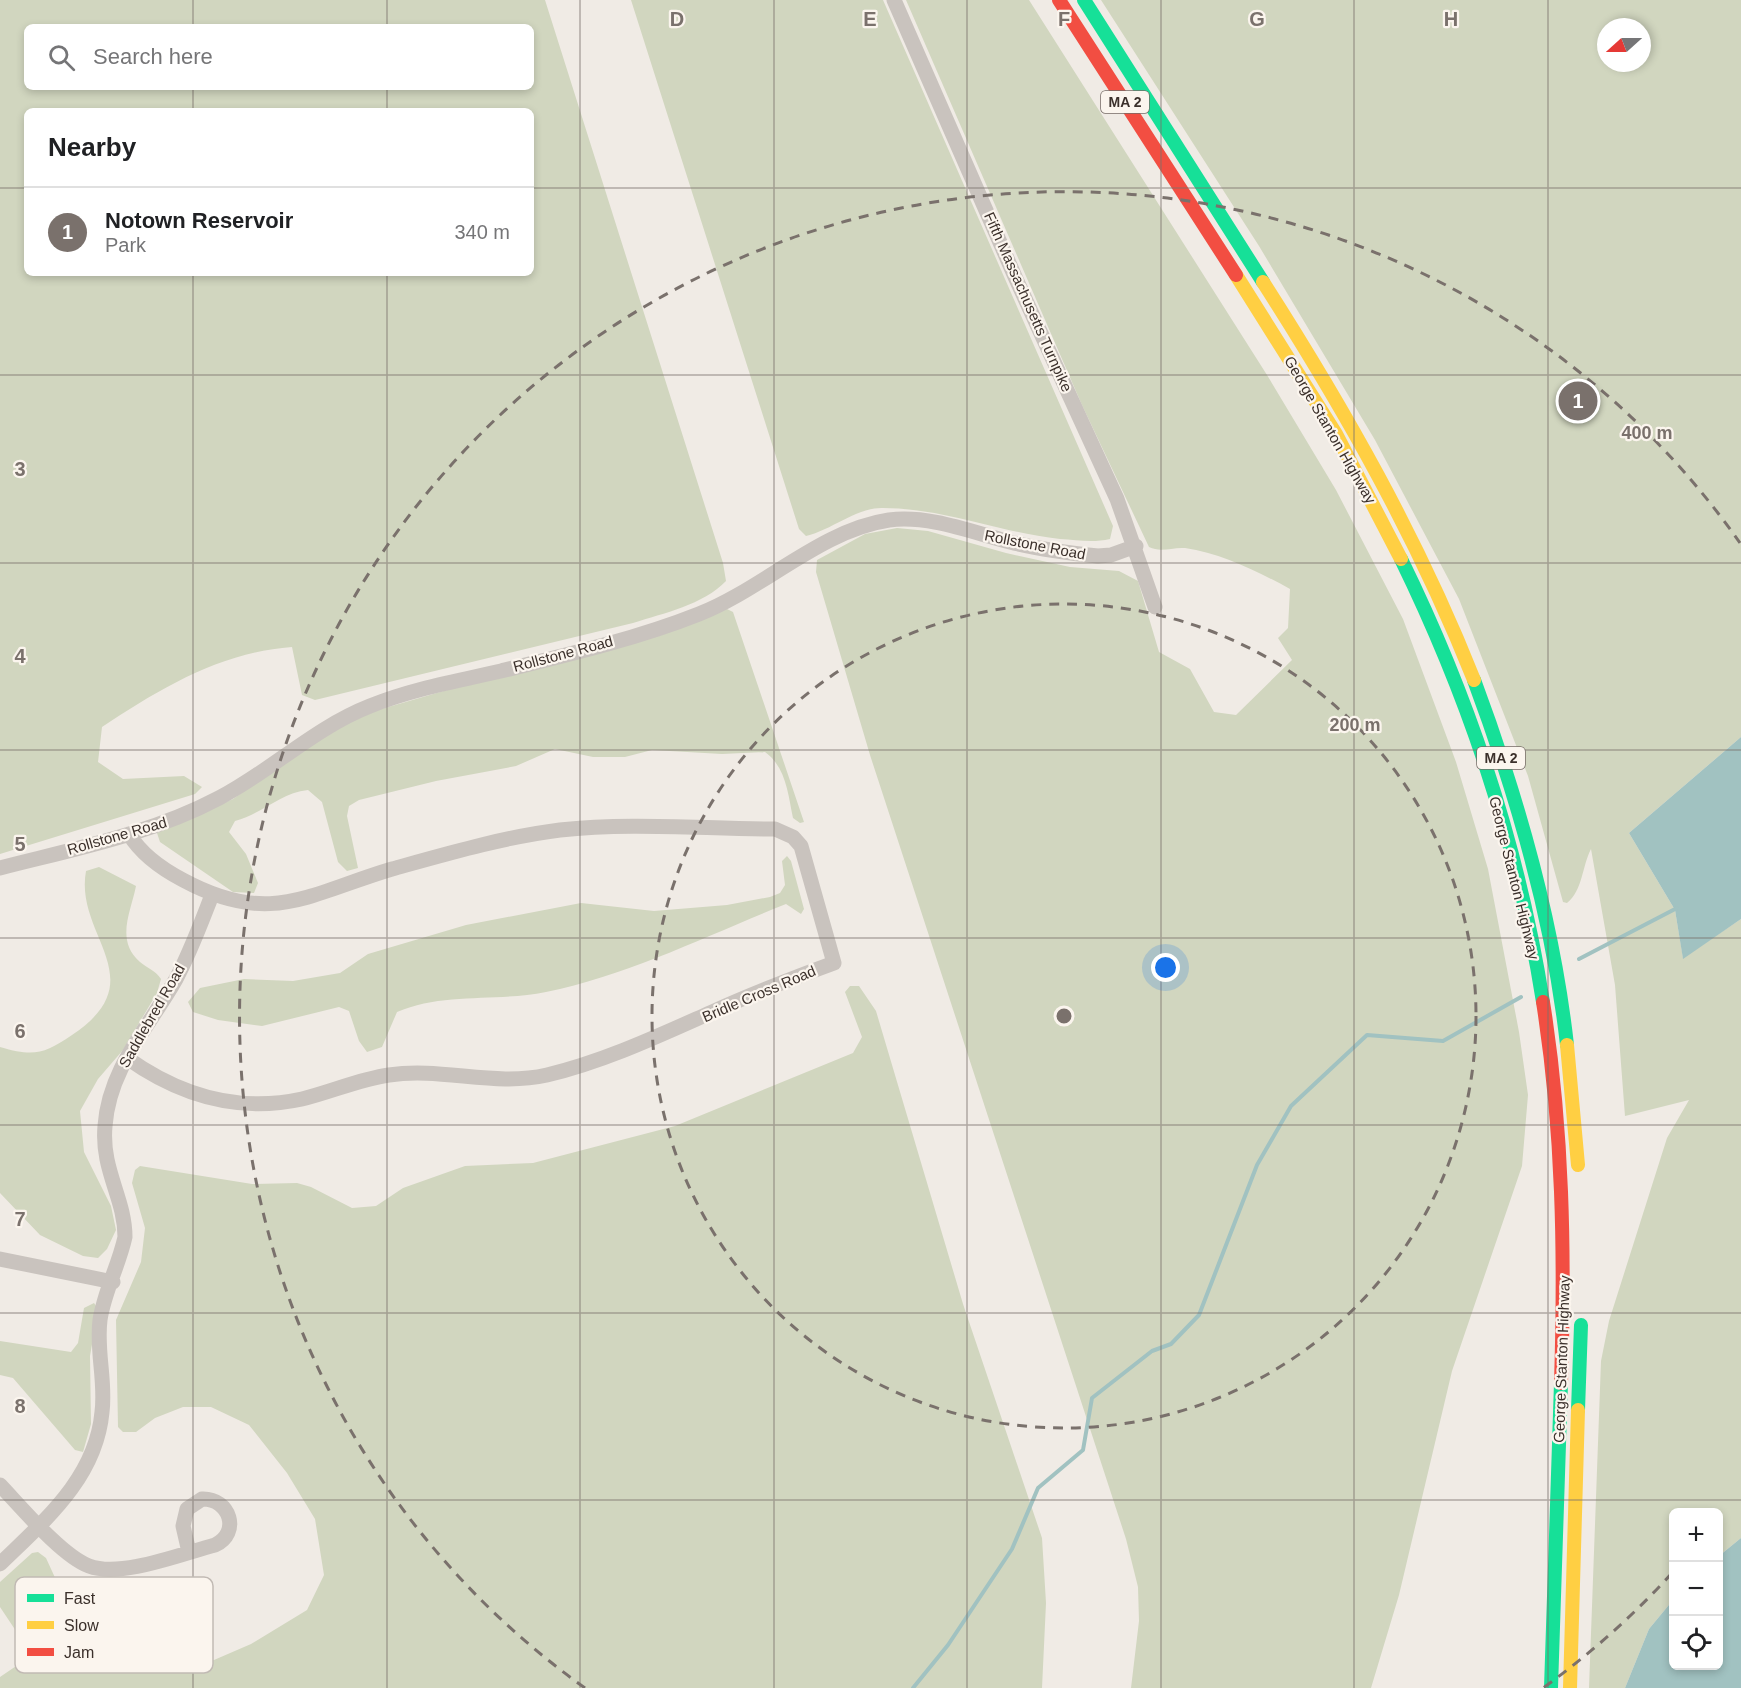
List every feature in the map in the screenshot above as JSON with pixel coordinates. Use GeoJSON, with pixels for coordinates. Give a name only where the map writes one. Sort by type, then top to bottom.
{"type":"FeatureCollection","features":[{"type":"Feature","properties":{"kind":"highway","name":"George Stanton Highway"},"geometry":{"type":"LineString","coordinates":[[1059,0],[1243,283],[1342,444],[1382,520],[1445,659],[1475,736],[1498,812],[1520,891],[1541,989],[1551,1055],[1565,1235],[1551,1688]]}},
{"type":"Feature","properties":{"kind":"highway","name":"George Stanton Highway"},"geometry":{"type":"LineString","coordinates":[[1084,0],[1300,337],[1344,410],[1418,549],[1445,610],[1499,752],[1543,903],[1560,991],[1574,1094],[1579,1175]]}},
{"type":"Feature","properties":{"kind":"highway","name":"George Stanton Highway"},"geometry":{"type":"LineString","coordinates":[[1570,1688],[1581,1305]]}},
{"type":"Feature","properties":{"kind":"street","name":"Fifth Massachusetts Turnpike"},"geometry":{"type":"LineString","coordinates":[[894,0],[1016,279],[1105,471],[1136,546],[1155,607]]}},
{"type":"Feature","properties":{"kind":"street","name":"Rollstone Road"},"geometry":{"type":"LineString","coordinates":[[0,868],[129,834],[173,819],[221,797],[331,726],[363,709],[466,678],[579,651],[691,617],[737,596],[844,535],[878,522],[924,520],[1015,543],[1098,556],[1112,555],[1136,546]]}},
{"type":"Feature","properties":{"kind":"street","name":"Bridle Cross Road"},"geometry":{"type":"LineString","coordinates":[[127,1058],[151,1075],[201,1097],[244,1103],[300,1099],[389,1075],[424,1072],[499,1078],[546,1075],[627,1051],[749,996],[834,963],[801,846],[793,837],[775,829],[597,828],[559,830],[422,861],[303,899],[275,903],[238,903],[212,895],[147,856],[129,834]]}},
{"type":"Feature","properties":{"kind":"street","name":"Saddlebred Road"},"geometry":{"type":"LineString","coordinates":[[0,1564],[39,1526],[78,1482],[92,1455],[99,1432],[103,1388],[98,1340],[101,1317],[120,1258],[125,1224],[106,1162],[105,1122],[110,1097],[136,1039],[175,980],[212,895]]}},
{"type":"Feature","properties":{"kind":"street"},"geometry":{"type":"LineString","coordinates":[[0,1259],[112,1281]]}},
{"type":"Feature","properties":{"kind":"street"},"geometry":{"type":"LineString","coordinates":[[0,1485],[69,1554],[86,1565],[100,1569],[118,1569],[189,1552]]}},
{"type":"Feature","properties":{"kind":"green space"},"geometry":{"type":"Polygon","coordinates":[[[0,0],[545,0],[723,563],[726,581],[695,602],[633,623],[315,700],[302,695],[292,647],[266,650],[216,664],[192,674],[102,727],[98,762],[123,779],[184,776],[202,787],[195,794],[0,854],[0,0]]]}},
{"type":"Feature","properties":{"kind":"green space"},"geometry":{"type":"Polygon","coordinates":[[[631,0],[883,0],[1113,526],[1110,539],[1091,541],[1038,536],[928,512],[883,508],[864,511],[806,536],[799,529],[631,0]]]}},
{"type":"Feature","properties":{"kind":"green space"},"geometry":{"type":"Polygon","coordinates":[[[906,0],[1029,0],[1267,375],[1336,490],[1403,619],[1456,762],[1488,869],[1519,1032],[1528,1095],[1522,1166],[1452,1371],[1399,1595],[1371,1688],[1131,1688],[1139,1621],[1138,1587],[1126,1539],[870,755],[816,572],[817,560],[865,534],[897,528],[928,531],[1006,553],[1070,567],[1119,571],[1138,581],[1159,652],[1190,669],[1214,712],[1236,715],[1292,660],[1278,638],[1288,628],[1290,589],[1253,570],[1199,550],[1185,548],[1162,550],[1149,547],[1082,405],[906,0]]]}},
{"type":"Feature","properties":{"kind":"green space"},"geometry":{"type":"Polygon","coordinates":[[[1101,0],[1741,0],[1741,737],[1629,833],[1675,910],[1683,958],[1741,919],[1741,1538],[1723,1553],[1723,1508],[1669,1508],[1669,1605],[1649,1629],[1625,1688],[1589,1688],[1601,1361],[1609,1321],[1667,1138],[1689,1100],[1625,1116],[1615,985],[1591,849],[1576,891],[1567,903],[1563,902],[1528,776],[1459,599],[1375,440],[1259,246],[1101,0]]]}},
{"type":"Feature","properties":{"kind":"green space"},"geometry":{"type":"Polygon","coordinates":[[[727,609],[733,612],[804,822],[800,823],[793,818],[782,773],[778,765],[765,752],[722,754],[652,750],[625,757],[593,757],[555,749],[516,766],[436,781],[359,800],[349,806],[347,816],[358,868],[347,871],[338,862],[322,802],[308,790],[280,799],[235,821],[229,832],[246,854],[258,883],[254,893],[233,892],[160,842],[157,833],[233,799],[333,728],[378,710],[727,609]]]}},
{"type":"Feature","properties":{"kind":"green space"},"geometry":{"type":"Polygon","coordinates":[[[787,856],[791,861],[804,909],[801,914],[786,904],[638,965],[577,985],[527,995],[451,1000],[415,1006],[397,1012],[382,1047],[367,1052],[359,1041],[349,1011],[339,1007],[262,1026],[218,1020],[193,1012],[188,1002],[200,988],[244,979],[293,981],[340,973],[368,954],[466,925],[581,903],[654,911],[727,905],[770,897],[780,893],[785,885],[782,861],[787,856]]]}},
{"type":"Feature","properties":{"kind":"green space"},"geometry":{"type":"Polygon","coordinates":[[[99,867],[136,886],[128,916],[126,935],[128,945],[140,962],[161,979],[157,993],[123,1050],[98,1079],[80,1111],[84,1152],[111,1206],[116,1230],[107,1249],[98,1258],[83,1256],[40,1235],[0,1193],[0,1047],[30,1053],[46,1050],[72,1035],[96,1015],[108,995],[110,976],[106,956],[85,894],[86,871],[99,867]]]}},
{"type":"Feature","properties":{"kind":"green space"},"geometry":{"type":"Polygon","coordinates":[[[850,986],[859,986],[876,1011],[963,1304],[1042,1538],[1046,1603],[1042,1688],[0,1688],[0,1677],[15,1667],[15,1673],[213,1673],[213,1660],[251,1644],[307,1610],[324,1575],[315,1519],[287,1473],[249,1425],[211,1407],[183,1407],[155,1418],[136,1432],[123,1432],[118,1427],[116,1320],[141,1262],[145,1228],[132,1183],[135,1170],[140,1166],[252,1184],[297,1183],[311,1187],[352,1208],[376,1206],[403,1188],[465,1166],[533,1163],[675,1126],[853,1053],[862,1037],[845,992],[850,986]]]}},
{"type":"Feature","properties":{"kind":"green space"},"geometry":{"type":"Polygon","coordinates":[[[94,1303],[98,1309],[90,1356],[91,1424],[83,1452],[75,1450],[13,1378],[0,1375],[0,1341],[71,1352],[78,1343],[84,1308],[94,1303]]]}},
{"type":"Feature","properties":{"kind":"green space"},"geometry":{"type":"Polygon","coordinates":[[[38,1552],[46,1558],[55,1577],[15,1577],[15,1630],[0,1607],[0,1582],[32,1553],[38,1552]]]}},
{"type":"Feature","properties":{"kind":"water"},"geometry":{"type":"Polygon","coordinates":[[[1741,737],[1741,919],[1683,959],[1675,910],[1629,833],[1741,737]]]}},
{"type":"Feature","properties":{"kind":"water"},"geometry":{"type":"Polygon","coordinates":[[[1741,1538],[1741,1688],[1625,1688],[1649,1629],[1669,1605],[1669,1670],[1723,1670],[1723,1553],[1741,1538]]]}},
{"type":"Feature","properties":{"kind":"waterway"},"geometry":{"type":"LineString","coordinates":[[1579,959],[1677,908]]}},
{"type":"Feature","properties":{"kind":"waterway"},"geometry":{"type":"LineString","coordinates":[[913,1688],[948,1645],[1012,1549],[1038,1488],[1083,1450],[1092,1398],[1152,1351],[1171,1344],[1199,1315],[1257,1165],[1291,1106],[1367,1035],[1443,1041],[1521,997]]}},
{"type":"Feature","properties":{"kind":"traffic: fast"},"geometry":{"type":"LineString","coordinates":[[1084,0],[1263,282]]}},
{"type":"Feature","properties":{"kind":"traffic: fast"},"geometry":{"type":"LineString","coordinates":[[1401,559],[1448,665],[1488,775],[1520,888],[1543,1002]]}},
{"type":"Feature","properties":{"kind":"traffic: fast"},"geometry":{"type":"LineString","coordinates":[[1474,680],[1505,769],[1532,860],[1553,951],[1567,1045]]}},
{"type":"Feature","properties":{"kind":"traffic: fast"},"geometry":{"type":"LineString","coordinates":[[1578,1410],[1581,1325]]}},
{"type":"Feature","properties":{"kind":"traffic: fast"},"geometry":{"type":"LineString","coordinates":[[1551,1688],[1561,1383]]}},
{"type":"Feature","properties":{"kind":"traffic: slow"},"geometry":{"type":"LineString","coordinates":[[1236,275],[1336,434],[1401,559]]}},
{"type":"Feature","properties":{"kind":"traffic: slow"},"geometry":{"type":"LineString","coordinates":[[1263,282],[1323,378],[1378,476],[1429,576],[1474,680]]}},
{"type":"Feature","properties":{"kind":"traffic: slow"},"geometry":{"type":"LineString","coordinates":[[1567,1045],[1578,1165]]}},
{"type":"Feature","properties":{"kind":"traffic: slow"},"geometry":{"type":"LineString","coordinates":[[1570,1688],[1578,1410]]}},
{"type":"Feature","properties":{"kind":"traffic: jam"},"geometry":{"type":"LineString","coordinates":[[1059,0],[1236,275]]}},
{"type":"Feature","properties":{"kind":"traffic: jam"},"geometry":{"type":"LineString","coordinates":[[1543,1002],[1559,1144],[1563,1287],[1561,1383]]}},
{"type":"Feature","properties":{"kind":"place","name":"Notown Reservoir"},"geometry":{"type":"Point","coordinates":[1578,401]}}]}
